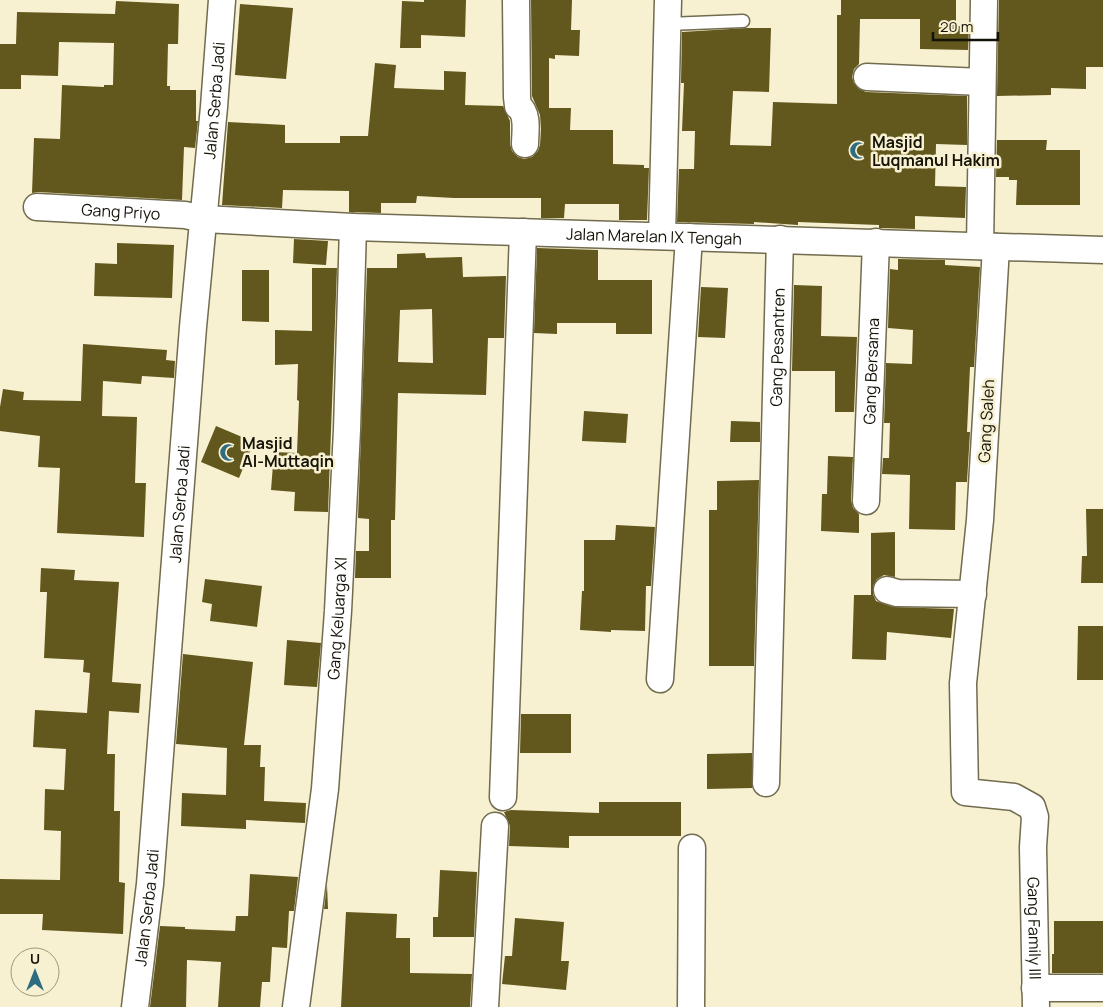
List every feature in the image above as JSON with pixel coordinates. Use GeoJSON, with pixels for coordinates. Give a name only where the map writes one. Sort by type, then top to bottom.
{"type":"FeatureCollection","features":[{"type":"Feature","properties":{"kind":"street","name":"Jalan Serba Jadi"},"geometry":{"type":"LineString","coordinates":[[135,1007],[150,884],[190,356],[204,219],[222,0]]}},
{"type":"Feature","properties":{"kind":"street"},"geometry":{"type":"LineString","coordinates":[[516,0],[517,97],[518,106],[523,109],[525,115],[525,144]]}},
{"type":"Feature","properties":{"kind":"street","name":"Gang Saleh"},"geometry":{"type":"LineString","coordinates":[[984,0],[982,82],[988,247],[980,520],[963,683],[965,792],[1014,797],[1032,807],[1035,817],[1033,847]]}},
{"type":"Feature","properties":{"kind":"street"},"geometry":{"type":"LineString","coordinates":[[662,236],[668,12]]}},
{"type":"Feature","properties":{"kind":"street"},"geometry":{"type":"LineString","coordinates":[[867,77],[982,82]]}},
{"type":"Feature","properties":{"kind":"street","name":"Gang Priyo"},"geometry":{"type":"LineString","coordinates":[[37,207],[185,215],[204,219]]}},
{"type":"Feature","properties":{"kind":"street","name":"Jalan Marelan IX Tengah"},"geometry":{"type":"LineString","coordinates":[[204,219],[353,227],[1103,250]]}},
{"type":"Feature","properties":{"kind":"street","name":"Gang Keluarga XI"},"geometry":{"type":"LineString","coordinates":[[296,1007],[326,779],[338,611],[347,430],[353,227]]}},
{"type":"Feature","properties":{"kind":"street"},"geometry":{"type":"LineString","coordinates":[[503,797],[523,232]]}},
{"type":"Feature","properties":{"kind":"street"},"geometry":{"type":"LineString","coordinates":[[660,679],[689,237]]}},
{"type":"Feature","properties":{"kind":"street","name":"Gang Pesantren"},"geometry":{"type":"LineString","coordinates":[[766,783],[780,239]]}},
{"type":"Feature","properties":{"kind":"street","name":"Gang Bersama"},"geometry":{"type":"LineString","coordinates":[[866,501],[876,242]]}},
{"type":"Feature","properties":{"kind":"street"},"geometry":{"type":"LineString","coordinates":[[887,590],[897,594],[973,594]]}},
{"type":"Feature","properties":{"kind":"street"},"geometry":{"type":"LineString","coordinates":[[486,1007],[495,826]]}},
{"type":"Feature","properties":{"kind":"street","name":"Gang Family III"},"geometry":{"type":"LineString","coordinates":[[1033,847],[1036,998]]}},
{"type":"Feature","properties":{"kind":"street"},"geometry":{"type":"LineString","coordinates":[[691,1007],[692,848]]}},
{"type":"Feature","properties":{"kind":"street"},"geometry":{"type":"LineString","coordinates":[[1036,998],[1103,988]]}},
{"type":"Feature","properties":{"kind":"lane"},"geometry":{"type":"LineString","coordinates":[[668,12],[743,21]]}},
{"type":"Feature","properties":{"kind":"building"},"geometry":{"type":"Polygon","coordinates":[[[424,0],[466,0],[465,37],[421,35],[421,48],[400,48],[402,1],[424,2],[424,0]]]}},
{"type":"Feature","properties":{"kind":"building"},"geometry":{"type":"Polygon","coordinates":[[[531,0],[572,0],[571,30],[580,30],[579,56],[555,55],[555,59],[549,58],[549,108],[571,108],[570,130],[613,130],[613,164],[644,165],[644,168],[649,168],[647,220],[619,220],[619,204],[565,204],[564,218],[541,218],[541,198],[417,196],[416,203],[381,203],[381,213],[349,212],[349,191],[283,190],[282,208],[222,205],[228,122],[285,125],[285,143],[340,143],[340,136],[368,136],[375,63],[396,65],[394,88],[444,90],[444,71],[466,72],[465,105],[503,106],[510,121],[510,144],[512,151],[518,157],[524,159],[532,157],[538,151],[540,145],[541,129],[540,115],[532,96],[531,0]]]}},
{"type":"Feature","properties":{"kind":"building"},"geometry":{"type":"Polygon","coordinates":[[[841,0],[956,0],[956,26],[969,26],[968,50],[920,49],[920,19],[860,19],[859,64],[854,69],[852,77],[859,89],[866,92],[967,96],[967,145],[936,144],[935,186],[966,187],[965,218],[915,216],[915,229],[879,228],[879,225],[798,222],[798,225],[754,222],[754,224],[677,222],[679,169],[694,169],[695,131],[682,131],[684,83],[681,83],[682,32],[771,28],[769,92],[733,91],[730,145],[771,146],[773,102],[837,104],[837,15],[841,15],[841,0]]]}},
{"type":"Feature","properties":{"kind":"building"},"geometry":{"type":"Polygon","coordinates":[[[999,0],[1103,0],[1103,67],[1086,67],[1086,89],[1051,88],[1051,95],[997,96],[999,0]]]}},
{"type":"Feature","properties":{"kind":"building"},"geometry":{"type":"Polygon","coordinates":[[[116,1],[179,4],[178,44],[168,44],[167,86],[170,86],[170,90],[196,90],[196,121],[198,121],[195,148],[184,147],[182,200],[32,193],[34,138],[60,139],[62,85],[104,87],[104,85],[113,85],[114,43],[59,42],[58,76],[21,75],[21,89],[0,89],[0,44],[16,44],[17,12],[115,14],[116,1]]]}},
{"type":"Feature","properties":{"kind":"building"},"geometry":{"type":"Polygon","coordinates":[[[240,4],[293,8],[286,79],[235,75],[240,4]]]}},
{"type":"Feature","properties":{"kind":"building"},"geometry":{"type":"Polygon","coordinates":[[[997,140],[1047,140],[1046,150],[1080,150],[1080,205],[1016,205],[1017,180],[1009,180],[1009,177],[996,177],[997,140]]]}},
{"type":"Feature","properties":{"kind":"building"},"geometry":{"type":"Polygon","coordinates":[[[294,239],[328,241],[326,265],[293,263],[294,239]]]}},
{"type":"Feature","properties":{"kind":"building"},"geometry":{"type":"Polygon","coordinates":[[[117,243],[174,245],[172,298],[94,296],[95,263],[117,264],[117,243]]]}},
{"type":"Feature","properties":{"kind":"building"},"geometry":{"type":"Polygon","coordinates":[[[537,248],[598,250],[598,280],[652,280],[652,334],[616,334],[616,323],[557,323],[557,334],[534,333],[537,248]]]}},
{"type":"Feature","properties":{"kind":"building"},"geometry":{"type":"Polygon","coordinates":[[[425,253],[426,258],[462,257],[463,277],[506,276],[504,338],[488,338],[486,395],[398,393],[395,520],[391,520],[391,578],[355,578],[356,551],[369,551],[369,519],[358,518],[367,268],[397,268],[397,254],[425,253]],[[432,309],[400,310],[398,362],[433,363],[432,309]]]}},
{"type":"Feature","properties":{"kind":"building"},"geometry":{"type":"Polygon","coordinates":[[[898,259],[945,260],[945,265],[980,267],[974,367],[970,367],[967,432],[970,432],[967,482],[956,482],[955,530],[909,529],[910,475],[882,474],[883,458],[889,458],[890,423],[884,423],[886,363],[912,364],[913,330],[888,328],[890,269],[898,270],[898,259]]]}},
{"type":"Feature","properties":{"kind":"building"},"geometry":{"type":"Polygon","coordinates":[[[312,268],[337,268],[328,512],[294,511],[295,492],[271,490],[274,452],[297,453],[299,401],[297,400],[298,364],[275,365],[275,330],[312,331],[312,268]]]}},
{"type":"Feature","properties":{"kind":"building"},"geometry":{"type":"Polygon","coordinates":[[[242,270],[269,270],[269,322],[242,321],[242,270]]]}},
{"type":"Feature","properties":{"kind":"building"},"geometry":{"type":"Polygon","coordinates":[[[794,285],[822,286],[821,336],[857,337],[854,412],[835,412],[835,371],[792,371],[794,285]]]}},
{"type":"Feature","properties":{"kind":"building"},"geometry":{"type":"Polygon","coordinates":[[[701,287],[728,288],[725,338],[698,337],[701,287]]]}},
{"type":"Feature","properties":{"kind":"building"},"geometry":{"type":"Polygon","coordinates":[[[83,344],[167,350],[166,360],[175,361],[174,378],[142,376],[141,384],[103,381],[102,416],[137,417],[135,483],[146,483],[144,537],[57,533],[60,468],[38,467],[40,436],[0,431],[0,407],[3,389],[24,392],[23,400],[81,401],[83,344]]]}},
{"type":"Feature","properties":{"kind":"building"},"geometry":{"type":"Polygon","coordinates":[[[584,411],[628,414],[626,443],[582,441],[584,411]]]}},
{"type":"Feature","properties":{"kind":"building"},"geometry":{"type":"Polygon","coordinates":[[[731,421],[760,422],[760,442],[730,442],[731,421]]]}},
{"type":"Feature","properties":{"kind":"building","name":"Masjid Al-Muttaqin"},"geometry":{"type":"Polygon","coordinates":[[[216,426],[254,442],[239,478],[201,462],[216,426]]]}},
{"type":"Feature","properties":{"kind":"building"},"geometry":{"type":"Polygon","coordinates":[[[828,456],[853,457],[851,500],[853,508],[859,514],[859,533],[821,531],[822,494],[827,494],[828,456]]]}},
{"type":"Feature","properties":{"kind":"building"},"geometry":{"type":"Polygon","coordinates":[[[759,480],[754,666],[709,666],[709,510],[717,510],[717,481],[759,480]]]}},
{"type":"Feature","properties":{"kind":"building"},"geometry":{"type":"Polygon","coordinates":[[[1086,509],[1103,509],[1103,583],[1081,583],[1082,556],[1087,556],[1086,509]]]}},
{"type":"Feature","properties":{"kind":"building"},"geometry":{"type":"Polygon","coordinates":[[[616,525],[655,527],[651,586],[646,586],[645,631],[611,630],[611,632],[580,630],[582,591],[584,591],[584,540],[615,540],[616,525]]]}},
{"type":"Feature","properties":{"kind":"building"},"geometry":{"type":"Polygon","coordinates":[[[895,532],[895,577],[884,575],[877,579],[873,586],[873,594],[876,601],[893,607],[954,609],[951,638],[887,632],[886,660],[852,659],[854,595],[871,595],[871,533],[895,532]]]}},
{"type":"Feature","properties":{"kind":"building"},"geometry":{"type":"Polygon","coordinates":[[[41,568],[75,570],[74,580],[119,582],[112,682],[141,684],[139,713],[109,711],[107,754],[115,754],[114,811],[120,811],[119,882],[125,883],[123,934],[42,930],[43,914],[0,914],[0,879],[60,880],[61,831],[44,830],[45,789],[64,790],[66,749],[33,747],[35,710],[87,713],[90,673],[83,672],[84,660],[44,658],[47,592],[40,592],[41,568]]]}},
{"type":"Feature","properties":{"kind":"building"},"geometry":{"type":"Polygon","coordinates":[[[205,579],[262,586],[257,627],[210,621],[212,604],[202,602],[205,579]]]}},
{"type":"Feature","properties":{"kind":"building"},"geometry":{"type":"Polygon","coordinates":[[[1078,626],[1103,626],[1103,680],[1077,680],[1078,626]]]}},
{"type":"Feature","properties":{"kind":"building"},"geometry":{"type":"Polygon","coordinates":[[[287,640],[321,643],[317,687],[284,685],[287,640]]]}},
{"type":"Feature","properties":{"kind":"building"},"geometry":{"type":"Polygon","coordinates":[[[183,654],[253,662],[244,745],[261,745],[260,767],[265,767],[264,801],[306,803],[305,823],[246,820],[246,829],[181,826],[182,793],[226,795],[227,748],[176,744],[183,654]]]}},
{"type":"Feature","properties":{"kind":"building"},"geometry":{"type":"Polygon","coordinates":[[[521,714],[571,714],[571,753],[520,753],[521,714]]]}},
{"type":"Feature","properties":{"kind":"building"},"geometry":{"type":"Polygon","coordinates":[[[752,753],[752,788],[707,789],[707,754],[752,753]]]}},
{"type":"Feature","properties":{"kind":"building"},"geometry":{"type":"Polygon","coordinates":[[[599,802],[681,802],[681,836],[569,836],[569,848],[509,846],[510,826],[504,812],[511,810],[599,813],[599,802]]]}},
{"type":"Feature","properties":{"kind":"building"},"geometry":{"type":"Polygon","coordinates":[[[440,870],[477,872],[474,937],[433,937],[433,917],[438,917],[440,870]]]}},
{"type":"Feature","properties":{"kind":"building"},"geometry":{"type":"Polygon","coordinates":[[[250,874],[298,877],[294,911],[289,911],[287,948],[272,947],[270,982],[262,982],[260,1007],[218,1007],[221,962],[187,960],[186,1007],[150,1007],[160,926],[235,931],[236,916],[248,916],[250,874]]]}},
{"type":"Feature","properties":{"kind":"building"},"geometry":{"type":"Polygon","coordinates":[[[327,885],[328,909],[324,909],[327,885]]]}},
{"type":"Feature","properties":{"kind":"building"},"geometry":{"type":"Polygon","coordinates":[[[346,912],[397,914],[396,938],[410,938],[410,973],[472,974],[470,1007],[341,1007],[346,912]]]}},
{"type":"Feature","properties":{"kind":"building"},"geometry":{"type":"Polygon","coordinates":[[[515,918],[564,922],[561,961],[569,961],[566,990],[502,984],[505,956],[512,956],[515,918]]]}},
{"type":"Feature","properties":{"kind":"building"},"geometry":{"type":"Polygon","coordinates":[[[1054,921],[1103,921],[1103,973],[1052,973],[1054,921]]]}},
{"type":"Feature","properties":{"kind":"place","name":"Masjid Luqmanul Hakim"},"geometry":{"type":"Point","coordinates":[858,151]}},
{"type":"Feature","properties":{"kind":"place","name":"Masjid Al-Muttaqin"},"geometry":{"type":"Point","coordinates":[228,452]}}]}
